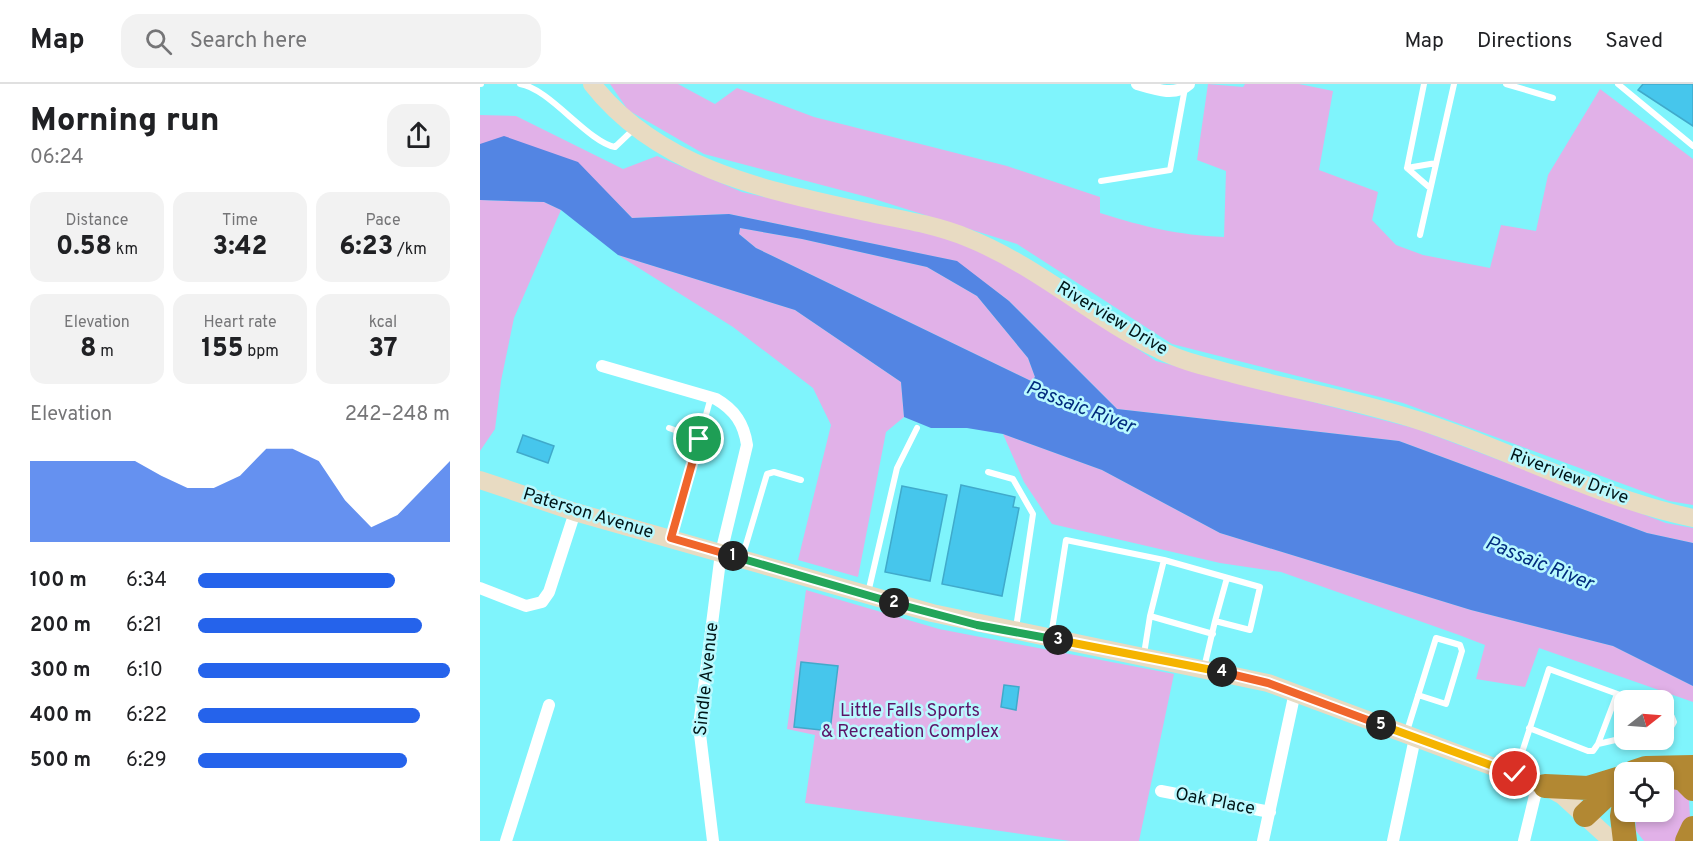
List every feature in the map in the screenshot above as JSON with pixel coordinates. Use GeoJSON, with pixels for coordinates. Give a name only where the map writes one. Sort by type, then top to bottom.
{"type":"FeatureCollection","features":[{"type":"Feature","properties":{"kind":"highway"},"geometry":{"type":"LineString","coordinates":[[1674,767],[1693,767]]}},
{"type":"Feature","properties":{"kind":"highway"},"geometry":{"type":"LineString","coordinates":[[1674,777],[1683,779],[1693,789]]}},
{"type":"Feature","properties":{"kind":"highway"},"geometry":{"type":"LineString","coordinates":[[1541,784],[1588,789],[1614,781]]}},
{"type":"Feature","properties":{"kind":"highway"},"geometry":{"type":"LineString","coordinates":[[1589,818],[1614,789]]}},
{"type":"Feature","properties":{"kind":"highway"},"geometry":{"type":"LineString","coordinates":[[1589,818],[1614,798]]}},
{"type":"Feature","properties":{"kind":"highway"},"geometry":{"type":"LineString","coordinates":[[1623,822],[1625,841]]}},
{"type":"Feature","properties":{"kind":"highway"},"geometry":{"type":"LineString","coordinates":[[1687,841],[1693,828]]}},
{"type":"Feature","properties":{"kind":"street","name":"Riverview Drive"},"geometry":{"type":"LineString","coordinates":[[592,84],[652,142],[676,155],[722,175],[774,190],[965,236],[1017,261],[1125,330],[1174,356],[1306,393],[1407,417],[1622,497],[1693,518]]}},
{"type":"Feature","properties":{"kind":"street"},"geometry":{"type":"LineString","coordinates":[[1137,84],[1162,91],[1187,86]]}},
{"type":"Feature","properties":{"kind":"street","name":"Sindle Avenue"},"geometry":{"type":"LineString","coordinates":[[602,366],[711,398],[728,406],[744,428],[747,445],[722,553],[699,726],[713,841]]}},
{"type":"Feature","properties":{"kind":"street","name":"Paterson Avenue"},"geometry":{"type":"LineString","coordinates":[[480,480],[575,512],[966,622],[1204,669],[1295,692],[1541,784],[1563,796],[1612,841]]}},
{"type":"Feature","properties":{"kind":"street"},"geometry":{"type":"LineString","coordinates":[[480,588],[526,606],[542,602],[549,592],[575,512]]}},
{"type":"Feature","properties":{"kind":"street"},"geometry":{"type":"LineString","coordinates":[[1263,841],[1295,692]]}},
{"type":"Feature","properties":{"kind":"street"},"geometry":{"type":"LineString","coordinates":[[506,841],[549,705]]}},
{"type":"Feature","properties":{"kind":"street"},"geometry":{"type":"LineString","coordinates":[[1393,841],[1410,736]]}},
{"type":"Feature","properties":{"kind":"street"},"geometry":{"type":"LineString","coordinates":[[1524,841],[1541,784]]}},
{"type":"Feature","properties":{"kind":"street","name":"Oak Place"},"geometry":{"type":"LineString","coordinates":[[1161,791],[1270,812]]}},
{"type":"Feature","properties":{"kind":"lane"},"geometry":{"type":"LineString","coordinates":[[520,84],[570,116],[606,146],[615,147],[635,127]]}},
{"type":"Feature","properties":{"kind":"lane"},"geometry":{"type":"LineString","coordinates":[[1407,168],[1424,84]]}},
{"type":"Feature","properties":{"kind":"lane"},"geometry":{"type":"LineString","coordinates":[[1420,235],[1454,84]]}},
{"type":"Feature","properties":{"kind":"lane"},"geometry":{"type":"LineString","coordinates":[[1506,84],[1553,98]]}},
{"type":"Feature","properties":{"kind":"lane"},"geometry":{"type":"LineString","coordinates":[[1618,84],[1693,146]]}},
{"type":"Feature","properties":{"kind":"lane"},"geometry":{"type":"LineString","coordinates":[[1101,181],[1170,170],[1187,86]]}},
{"type":"Feature","properties":{"kind":"lane"},"geometry":{"type":"LineString","coordinates":[[1407,168],[1436,163]]}},
{"type":"Feature","properties":{"kind":"lane"},"geometry":{"type":"LineString","coordinates":[[1407,168],[1430,188]]}},
{"type":"Feature","properties":{"kind":"lane"},"geometry":{"type":"LineString","coordinates":[[671,538],[711,398]]}},
{"type":"Feature","properties":{"kind":"lane"},"geometry":{"type":"LineString","coordinates":[[669,428],[699,439]]}},
{"type":"Feature","properties":{"kind":"lane"},"geometry":{"type":"LineString","coordinates":[[868,596],[897,468],[917,428]]}},
{"type":"Feature","properties":{"kind":"lane"},"geometry":{"type":"LineString","coordinates":[[742,558],[767,474],[774,472],[801,480]]}},
{"type":"Feature","properties":{"kind":"lane"},"geometry":{"type":"LineString","coordinates":[[988,472],[1013,479],[1034,514],[1015,632]]}},
{"type":"Feature","properties":{"kind":"lane"},"geometry":{"type":"LineString","coordinates":[[1051,639],[1066,540],[1164,560],[1260,587],[1250,630],[1215,621]]}},
{"type":"Feature","properties":{"kind":"lane"},"geometry":{"type":"LineString","coordinates":[[1143,657],[1150,616],[1164,560]]}},
{"type":"Feature","properties":{"kind":"lane"},"geometry":{"type":"LineString","coordinates":[[1204,669],[1227,578]]}},
{"type":"Feature","properties":{"kind":"lane"},"geometry":{"type":"LineString","coordinates":[[1150,616],[1213,633]]}},
{"type":"Feature","properties":{"kind":"lane"},"geometry":{"type":"LineString","coordinates":[[1410,736],[1418,695],[1436,638],[1460,645],[1462,651],[1446,704],[1418,695]]}},
{"type":"Feature","properties":{"kind":"lane"},"geometry":{"type":"LineString","coordinates":[[1515,774],[1549,669],[1614,693]]}},
{"type":"Feature","properties":{"kind":"lane"},"geometry":{"type":"LineString","coordinates":[[1529,728],[1593,751],[1598,744],[1614,702]]}},
{"type":"Feature","properties":{"kind":"lane"},"geometry":{"type":"LineString","coordinates":[[1598,744],[1614,740]]}},
{"type":"Feature","properties":{"kind":"green space"},"geometry":{"type":"Polygon","coordinates":[[[610,84],[678,84],[715,104],[737,88],[814,117],[1007,166],[1100,197],[1100,213],[1161,230],[1224,237],[1226,171],[1197,160],[1208,84],[1243,87],[1245,84],[1299,84],[1333,91],[1319,170],[1378,192],[1372,220],[1396,245],[1423,255],[1490,268],[1501,225],[1536,231],[1548,175],[1600,89],[1693,159],[1693,505],[1669,501],[1403,403],[1172,344],[1017,244],[871,198],[704,154],[628,110],[610,84]]]}},
{"type":"Feature","properties":{"kind":"green space"},"geometry":{"type":"Polygon","coordinates":[[[480,115],[516,116],[623,169],[657,156],[742,192],[943,237],[996,256],[1156,361],[1417,429],[1666,523],[1693,528],[1693,543],[1647,533],[1399,441],[1117,409],[1009,301],[956,261],[729,214],[632,218],[577,162],[480,144],[480,115]]]}},
{"type":"Feature","properties":{"kind":"green space"},"geometry":{"type":"Polygon","coordinates":[[[480,200],[544,202],[561,210],[514,318],[501,381],[495,429],[480,451],[480,200]]]}},
{"type":"Feature","properties":{"kind":"green space"},"geometry":{"type":"Polygon","coordinates":[[[740,228],[802,239],[927,267],[977,296],[1028,358],[1035,377],[1031,381],[756,248],[739,234],[740,228]]]}},
{"type":"Feature","properties":{"kind":"green space"},"geometry":{"type":"Polygon","coordinates":[[[618,255],[795,310],[901,382],[904,417],[886,432],[858,577],[798,560],[831,425],[813,388],[733,327],[618,255]]]}},
{"type":"Feature","properties":{"kind":"green space"},"geometry":{"type":"Polygon","coordinates":[[[1003,434],[1102,470],[1220,533],[1471,610],[1613,646],[1693,686],[1693,702],[1674,695],[1674,690],[1659,690],[1539,648],[1525,687],[1476,679],[1485,645],[1281,572],[1220,563],[1052,524],[1024,482],[1003,434]]]}},
{"type":"Feature","properties":{"kind":"green space","name":"Little Falls Sports & Recreation Complex"},"geometry":{"type":"Polygon","coordinates":[[[806,590],[939,629],[1174,674],[1139,841],[1070,841],[805,803],[815,735],[787,729],[806,590]]]}},
{"type":"Feature","properties":{"kind":"green space"},"geometry":{"type":"Polygon","coordinates":[[[1674,787],[1689,800],[1690,817],[1681,841],[1644,841],[1636,831],[1636,822],[1674,822],[1674,787]]]}},
{"type":"Feature","properties":{"kind":"water","name":"Passaic River"},"geometry":{"type":"Polygon","coordinates":[[[504,136],[578,162],[632,218],[729,214],[957,261],[1009,301],[1117,409],[1399,441],[1647,533],[1693,543],[1693,686],[1613,646],[1471,610],[1220,533],[1102,470],[1003,434],[967,428],[931,428],[904,417],[901,382],[795,310],[618,255],[561,210],[544,202],[480,200],[480,144],[504,136]],[[740,228],[739,234],[756,248],[1031,381],[1035,377],[1028,358],[977,296],[927,267],[802,239],[740,228]]]}},
{"type":"Feature","properties":{"kind":"building"},"geometry":{"type":"Polygon","coordinates":[[[1643,84],[1693,84],[1693,126],[1638,90],[1643,84]]]}},
{"type":"Feature","properties":{"kind":"building"},"geometry":{"type":"Polygon","coordinates":[[[523,435],[554,446],[548,463],[517,452],[523,435]]]}},
{"type":"Feature","properties":{"kind":"building"},"geometry":{"type":"Polygon","coordinates":[[[961,485],[1015,497],[1013,507],[1019,508],[1002,596],[942,584],[961,485]]]}},
{"type":"Feature","properties":{"kind":"building"},"geometry":{"type":"Polygon","coordinates":[[[902,486],[947,495],[930,581],[885,572],[902,486]]]}},
{"type":"Feature","properties":{"kind":"building"},"geometry":{"type":"Polygon","coordinates":[[[801,662],[838,666],[830,731],[794,727],[801,662]]]}},
{"type":"Feature","properties":{"kind":"building"},"geometry":{"type":"Polygon","coordinates":[[[1004,685],[1019,687],[1016,710],[1001,707],[1004,685]]]}},
{"type":"Feature","properties":{"kind":"route"},"geometry":{"type":"LineString","coordinates":[[699,439],[671,538],[868,596],[977,625],[1268,683],[1515,774]]}}]}
